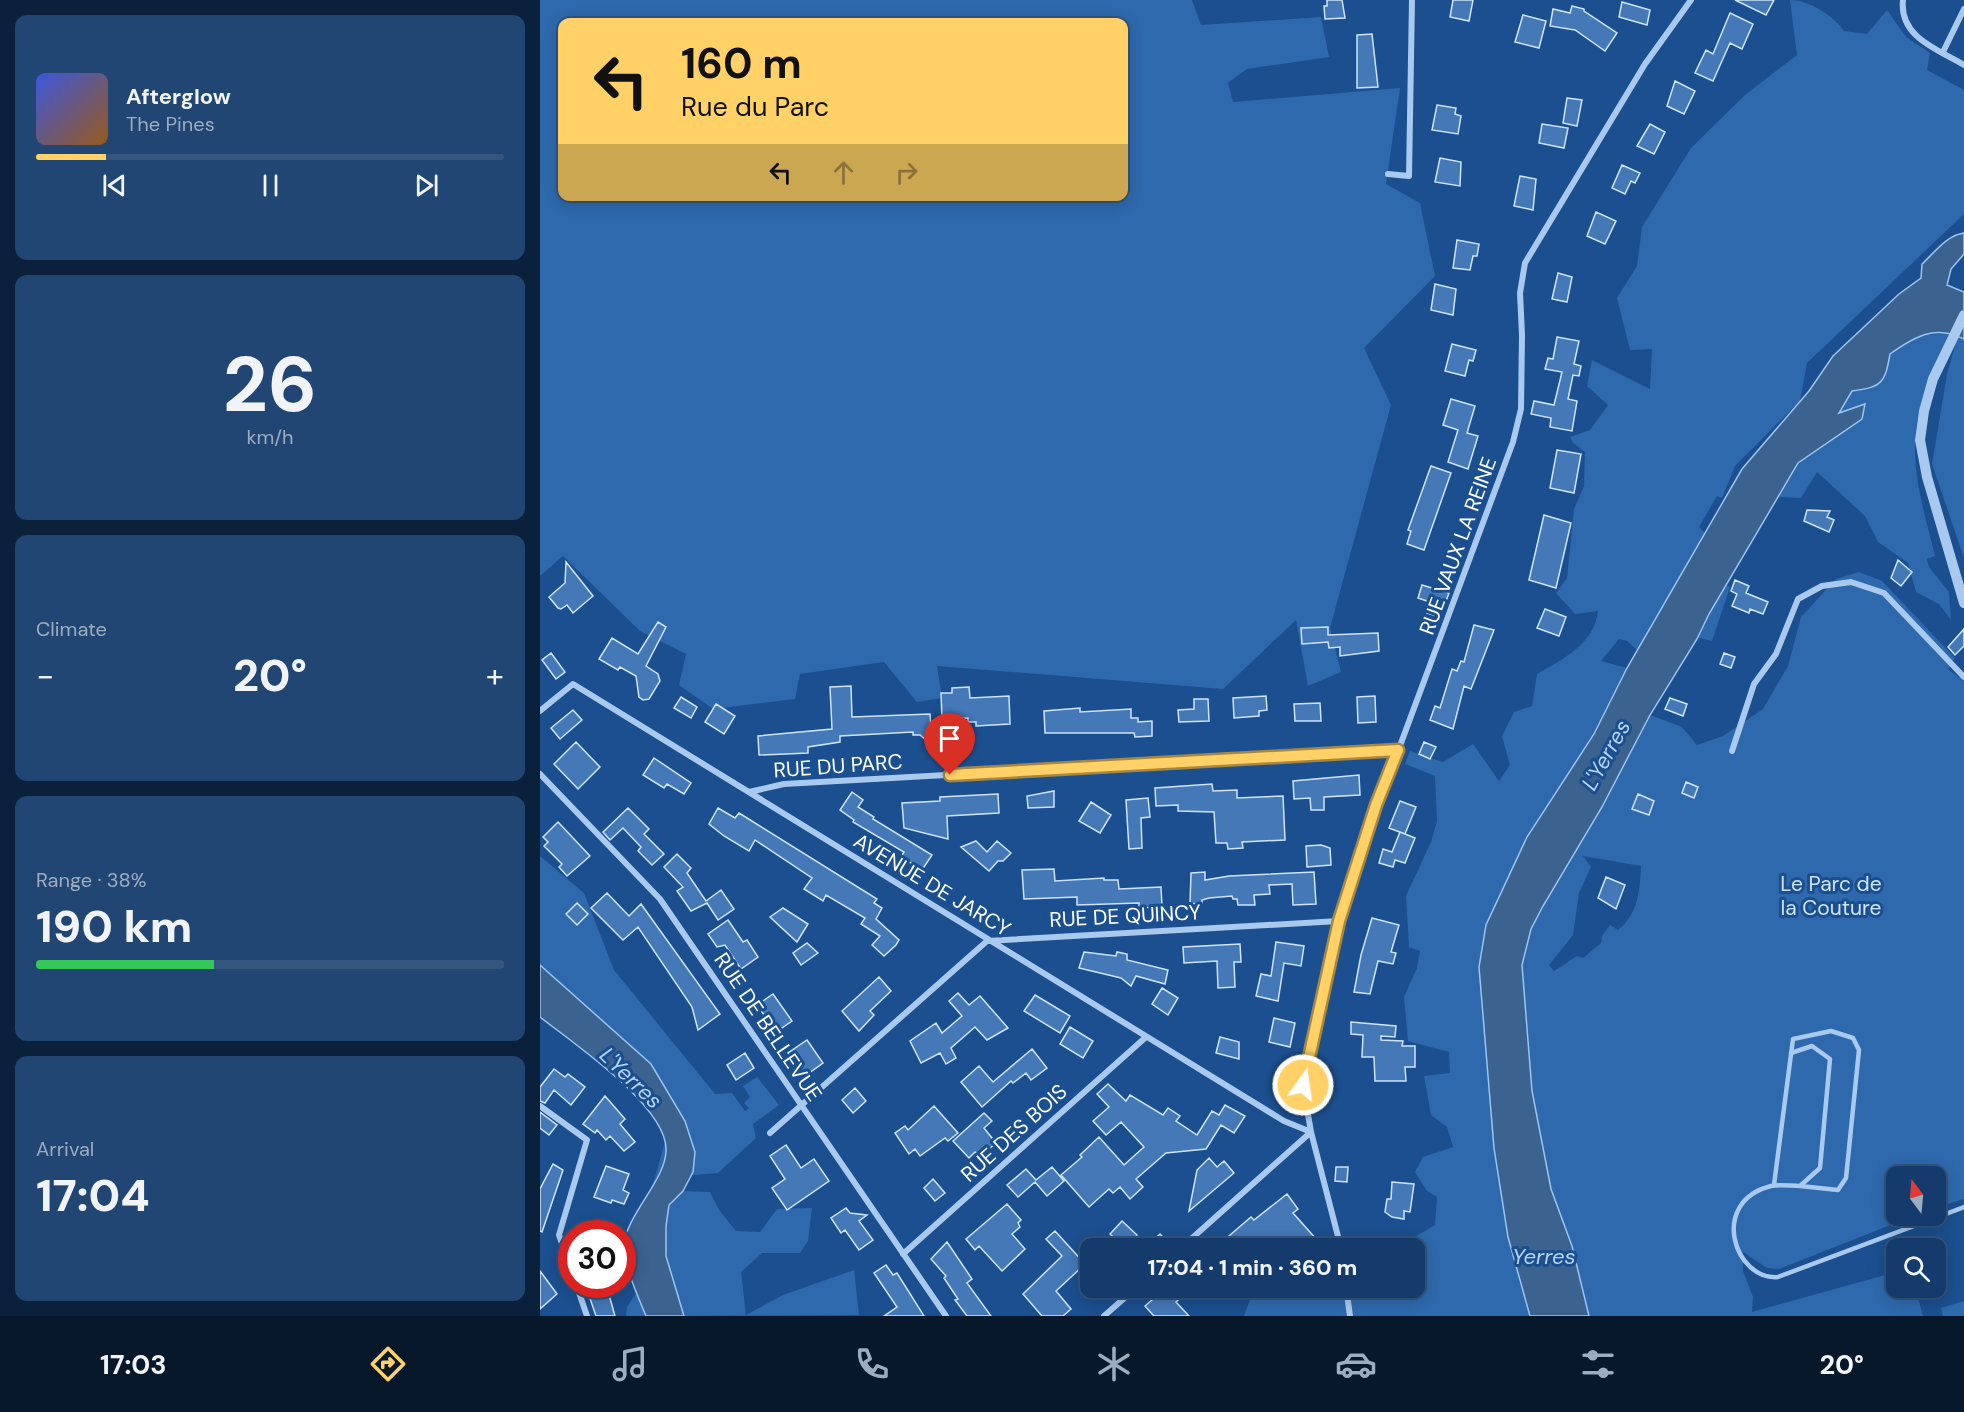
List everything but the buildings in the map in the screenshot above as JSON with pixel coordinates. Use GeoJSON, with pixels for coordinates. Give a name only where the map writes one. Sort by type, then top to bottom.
{"type":"FeatureCollection","features":[{"type":"Feature","properties":{"kind":"street"},"geometry":{"type":"LineString","coordinates":[[1388,174],[1409,176],[1412,0]]}},
{"type":"Feature","properties":{"kind":"street","name":"RUE VAUX LA REINE"},"geometry":{"type":"LineString","coordinates":[[1338,1238],[1311,1132],[1303,1085],[1339,921],[1376,805],[1451,615],[1479,528],[1513,442],[1521,409],[1520,293],[1525,262],[1645,63],[1691,0]]}},
{"type":"Feature","properties":{"kind":"street"},"geometry":{"type":"LineString","coordinates":[[1903,0],[1902,11],[1912,35],[1964,65]]}},
{"type":"Feature","properties":{"kind":"street"},"geometry":{"type":"LineString","coordinates":[[1943,52],[1964,9]]}},
{"type":"Feature","properties":{"kind":"street"},"geometry":{"type":"LineString","coordinates":[[1964,315],[1933,379],[1924,411],[1920,440],[1927,477],[1964,603]]}},
{"type":"Feature","properties":{"kind":"street"},"geometry":{"type":"LineString","coordinates":[[1732,751],[1754,684],[1776,654],[1798,599],[1822,585],[1851,582],[1884,593],[1964,677]]}},
{"type":"Feature","properties":{"kind":"street","name":"AVENUE DE JARCY"},"geometry":{"type":"LineString","coordinates":[[540,711],[573,684],[987,941],[1018,956],[1284,1121],[1311,1132]]}},
{"type":"Feature","properties":{"kind":"street","name":"RUE DU PARC"},"geometry":{"type":"LineString","coordinates":[[749,792],[784,784],[1398,750]]}},
{"type":"Feature","properties":{"kind":"street","name":"RUE DE BELLEVUE"},"geometry":{"type":"LineString","coordinates":[[540,774],[660,899],[946,1316]]}},
{"type":"Feature","properties":{"kind":"street","name":"RUE DE QUINCY"},"geometry":{"type":"LineString","coordinates":[[987,941],[1339,921]]}},
{"type":"Feature","properties":{"kind":"street"},"geometry":{"type":"LineString","coordinates":[[770,1133],[987,941]]}},
{"type":"Feature","properties":{"kind":"street","name":"RUE DES BOIS"},"geometry":{"type":"LineString","coordinates":[[903,1254],[1146,1037]]}},
{"type":"Feature","properties":{"kind":"street"},"geometry":{"type":"LineString","coordinates":[[540,1106],[587,1140],[563,1220]]}},
{"type":"Feature","properties":{"kind":"street"},"geometry":{"type":"LineString","coordinates":[[1192,1238],[1311,1132]]}},
{"type":"Feature","properties":{"kind":"street"},"geometry":{"type":"LineString","coordinates":[[581,1298],[587,1316]]}},
{"type":"Feature","properties":{"kind":"street"},"geometry":{"type":"LineString","coordinates":[[1104,1316],[1124,1298]]}},
{"type":"Feature","properties":{"kind":"street"},"geometry":{"type":"LineString","coordinates":[[1348,1298],[1350,1316]]}},
{"type":"Feature","properties":{"kind":"lane"},"geometry":{"type":"LineString","coordinates":[[1774,1185],[1793,1039],[1831,1031],[1853,1038],[1859,1050],[1846,1178],[1838,1190],[1774,1185],[1744,1199],[1735,1211],[1734,1225],[1736,1242],[1742,1258],[1760,1275],[1769,1278],[1794,1272],[1871,1240],[1964,1207]]}},
{"type":"Feature","properties":{"kind":"lane"},"geometry":{"type":"LineString","coordinates":[[1791,1053],[1812,1046],[1830,1059],[1820,1168],[1800,1186]]}},
{"type":"Feature","properties":{"kind":"green space"},"geometry":{"type":"Polygon","coordinates":[[[540,0],[1192,0],[1201,25],[1321,17],[1329,57],[1247,69],[1228,83],[1233,102],[1400,88],[1386,184],[1420,203],[1435,276],[1364,348],[1391,405],[1330,628],[1341,672],[1308,686],[1296,620],[1223,689],[937,666],[942,698],[917,702],[884,662],[800,674],[795,699],[713,709],[679,685],[686,654],[640,631],[563,556],[540,576],[540,0]]]}},
{"type":"Feature","properties":{"kind":"green space"},"geometry":{"type":"Polygon","coordinates":[[[1790,0],[1805,3],[1820,10],[1840,25],[1844,31],[1867,34],[1887,10],[1906,37],[1930,53],[1927,70],[1964,90],[1964,214],[1807,363],[1800,401],[1735,466],[1722,498],[1717,496],[1699,527],[1705,533],[1691,558],[1710,588],[1726,585],[1730,587],[1712,641],[1679,633],[1647,634],[1637,650],[1627,641],[1619,639],[1601,661],[1627,668],[1594,733],[1527,837],[1496,903],[1518,1277],[1530,1316],[1244,1316],[1251,1298],[1425,1298],[1425,1238],[1413,1238],[1435,1225],[1437,1197],[1427,1191],[1415,1172],[1423,1157],[1453,1147],[1447,1127],[1431,1115],[1424,1076],[1450,1073],[1449,1052],[1408,1041],[1404,997],[1417,968],[1420,951],[1409,947],[1406,896],[1431,842],[1437,821],[1435,776],[1405,764],[1410,751],[1443,762],[1473,744],[1499,781],[1510,765],[1502,736],[1514,712],[1532,706],[1537,674],[1576,649],[1591,632],[1598,611],[1575,614],[1556,593],[1567,578],[1574,509],[1584,486],[1585,452],[1573,443],[1570,437],[1590,430],[1608,405],[1587,386],[1592,360],[1650,389],[1652,349],[1630,350],[1617,298],[1637,266],[1642,227],[1691,148],[1746,94],[1797,55],[1790,0]]]}},
{"type":"Feature","properties":{"kind":"green space"},"geometry":{"type":"Polygon","coordinates":[[[1957,325],[1922,401],[1915,444],[1917,477],[1935,556],[1927,559],[1929,567],[1949,592],[1951,620],[1939,604],[1916,592],[1908,563],[1878,542],[1865,516],[1817,472],[1801,498],[1779,497],[1802,459],[1845,430],[1864,413],[1864,404],[1839,414],[1852,391],[1869,388],[1880,382],[1886,371],[1890,354],[1915,336],[1947,333],[1957,325]]]}},
{"type":"Feature","properties":{"kind":"green space"},"geometry":{"type":"Polygon","coordinates":[[[1958,336],[1964,339],[1964,558],[1932,464],[1947,374],[1958,336]]]}},
{"type":"Feature","properties":{"kind":"green space","name":"Le Parc de la Couture"},"geometry":{"type":"Polygon","coordinates":[[[1859,572],[1882,581],[1955,658],[1948,669],[1964,681],[1964,1199],[1946,1205],[1946,1166],[1886,1166],[1886,1226],[1888,1226],[1779,1269],[1767,1268],[1743,1252],[1743,1271],[1753,1297],[1752,1312],[1886,1275],[1886,1298],[1918,1298],[1923,1316],[1589,1316],[1551,1189],[1532,1091],[1522,964],[1531,929],[1602,807],[1650,715],[1682,727],[1697,745],[1723,736],[1763,709],[1788,666],[1801,617],[1836,579],[1859,572]],[[1583,856],[1591,867],[1579,893],[1573,935],[1549,965],[1554,971],[1577,956],[1583,958],[1601,943],[1602,936],[1610,925],[1618,930],[1625,924],[1637,901],[1641,866],[1583,856]]]}},
{"type":"Feature","properties":{"kind":"green space"},"geometry":{"type":"Polygon","coordinates":[[[540,856],[584,893],[614,970],[715,1094],[732,1093],[745,1111],[749,1108],[744,1103],[750,1097],[743,1086],[757,1077],[779,1105],[753,1124],[756,1138],[718,1173],[670,1177],[652,1188],[671,1120],[540,1009],[540,856]]]}},
{"type":"Feature","properties":{"kind":"green space"},"geometry":{"type":"Polygon","coordinates":[[[683,1191],[710,1192],[719,1210],[736,1231],[760,1232],[777,1209],[812,1208],[808,1241],[800,1253],[762,1253],[741,1272],[746,1315],[783,1295],[854,1270],[859,1315],[684,1316],[668,1260],[664,1228],[669,1204],[683,1191]]]}},
{"type":"Feature","properties":{"kind":"green space"},"geometry":{"type":"Polygon","coordinates":[[[637,1292],[646,1316],[626,1316],[627,1307],[633,1298],[636,1298],[637,1292]]]}},
{"type":"Feature","properties":{"kind":"green space"},"geometry":{"type":"Polygon","coordinates":[[[1964,1301],[1964,1316],[1943,1316],[1941,1308],[1964,1301]]]}},
{"type":"Feature","properties":{"kind":"water","name":"Yerres"},"geometry":{"type":"Polygon","coordinates":[[[1964,233],[1964,254],[1951,269],[1947,285],[1964,292],[1964,339],[1944,333],[1925,334],[1890,354],[1884,377],[1880,382],[1870,388],[1852,391],[1839,413],[1865,404],[1862,419],[1798,463],[1709,614],[1697,639],[1650,715],[1602,807],[1531,929],[1522,965],[1532,1091],[1551,1189],[1572,1246],[1589,1316],[1530,1316],[1508,1237],[1494,1148],[1479,967],[1486,925],[1527,837],[1594,734],[1627,668],[1742,469],[1809,391],[1833,356],[1899,294],[1921,278],[1922,264],[1941,245],[1952,237],[1964,233]]]}},
{"type":"Feature","properties":{"kind":"water","name":"L'Yerres"},"geometry":{"type":"Polygon","coordinates":[[[540,965],[651,1064],[685,1121],[695,1152],[693,1172],[683,1191],[669,1205],[666,1226],[666,1256],[684,1316],[646,1316],[636,1291],[636,1220],[633,1220],[665,1160],[666,1149],[662,1132],[635,1095],[594,1059],[540,1017],[540,965]]]}},
{"type":"Feature","properties":{"kind":"route"},"geometry":{"type":"LineString","coordinates":[[950,775],[1398,750],[1376,805],[1339,921],[1303,1085]]}}]}
